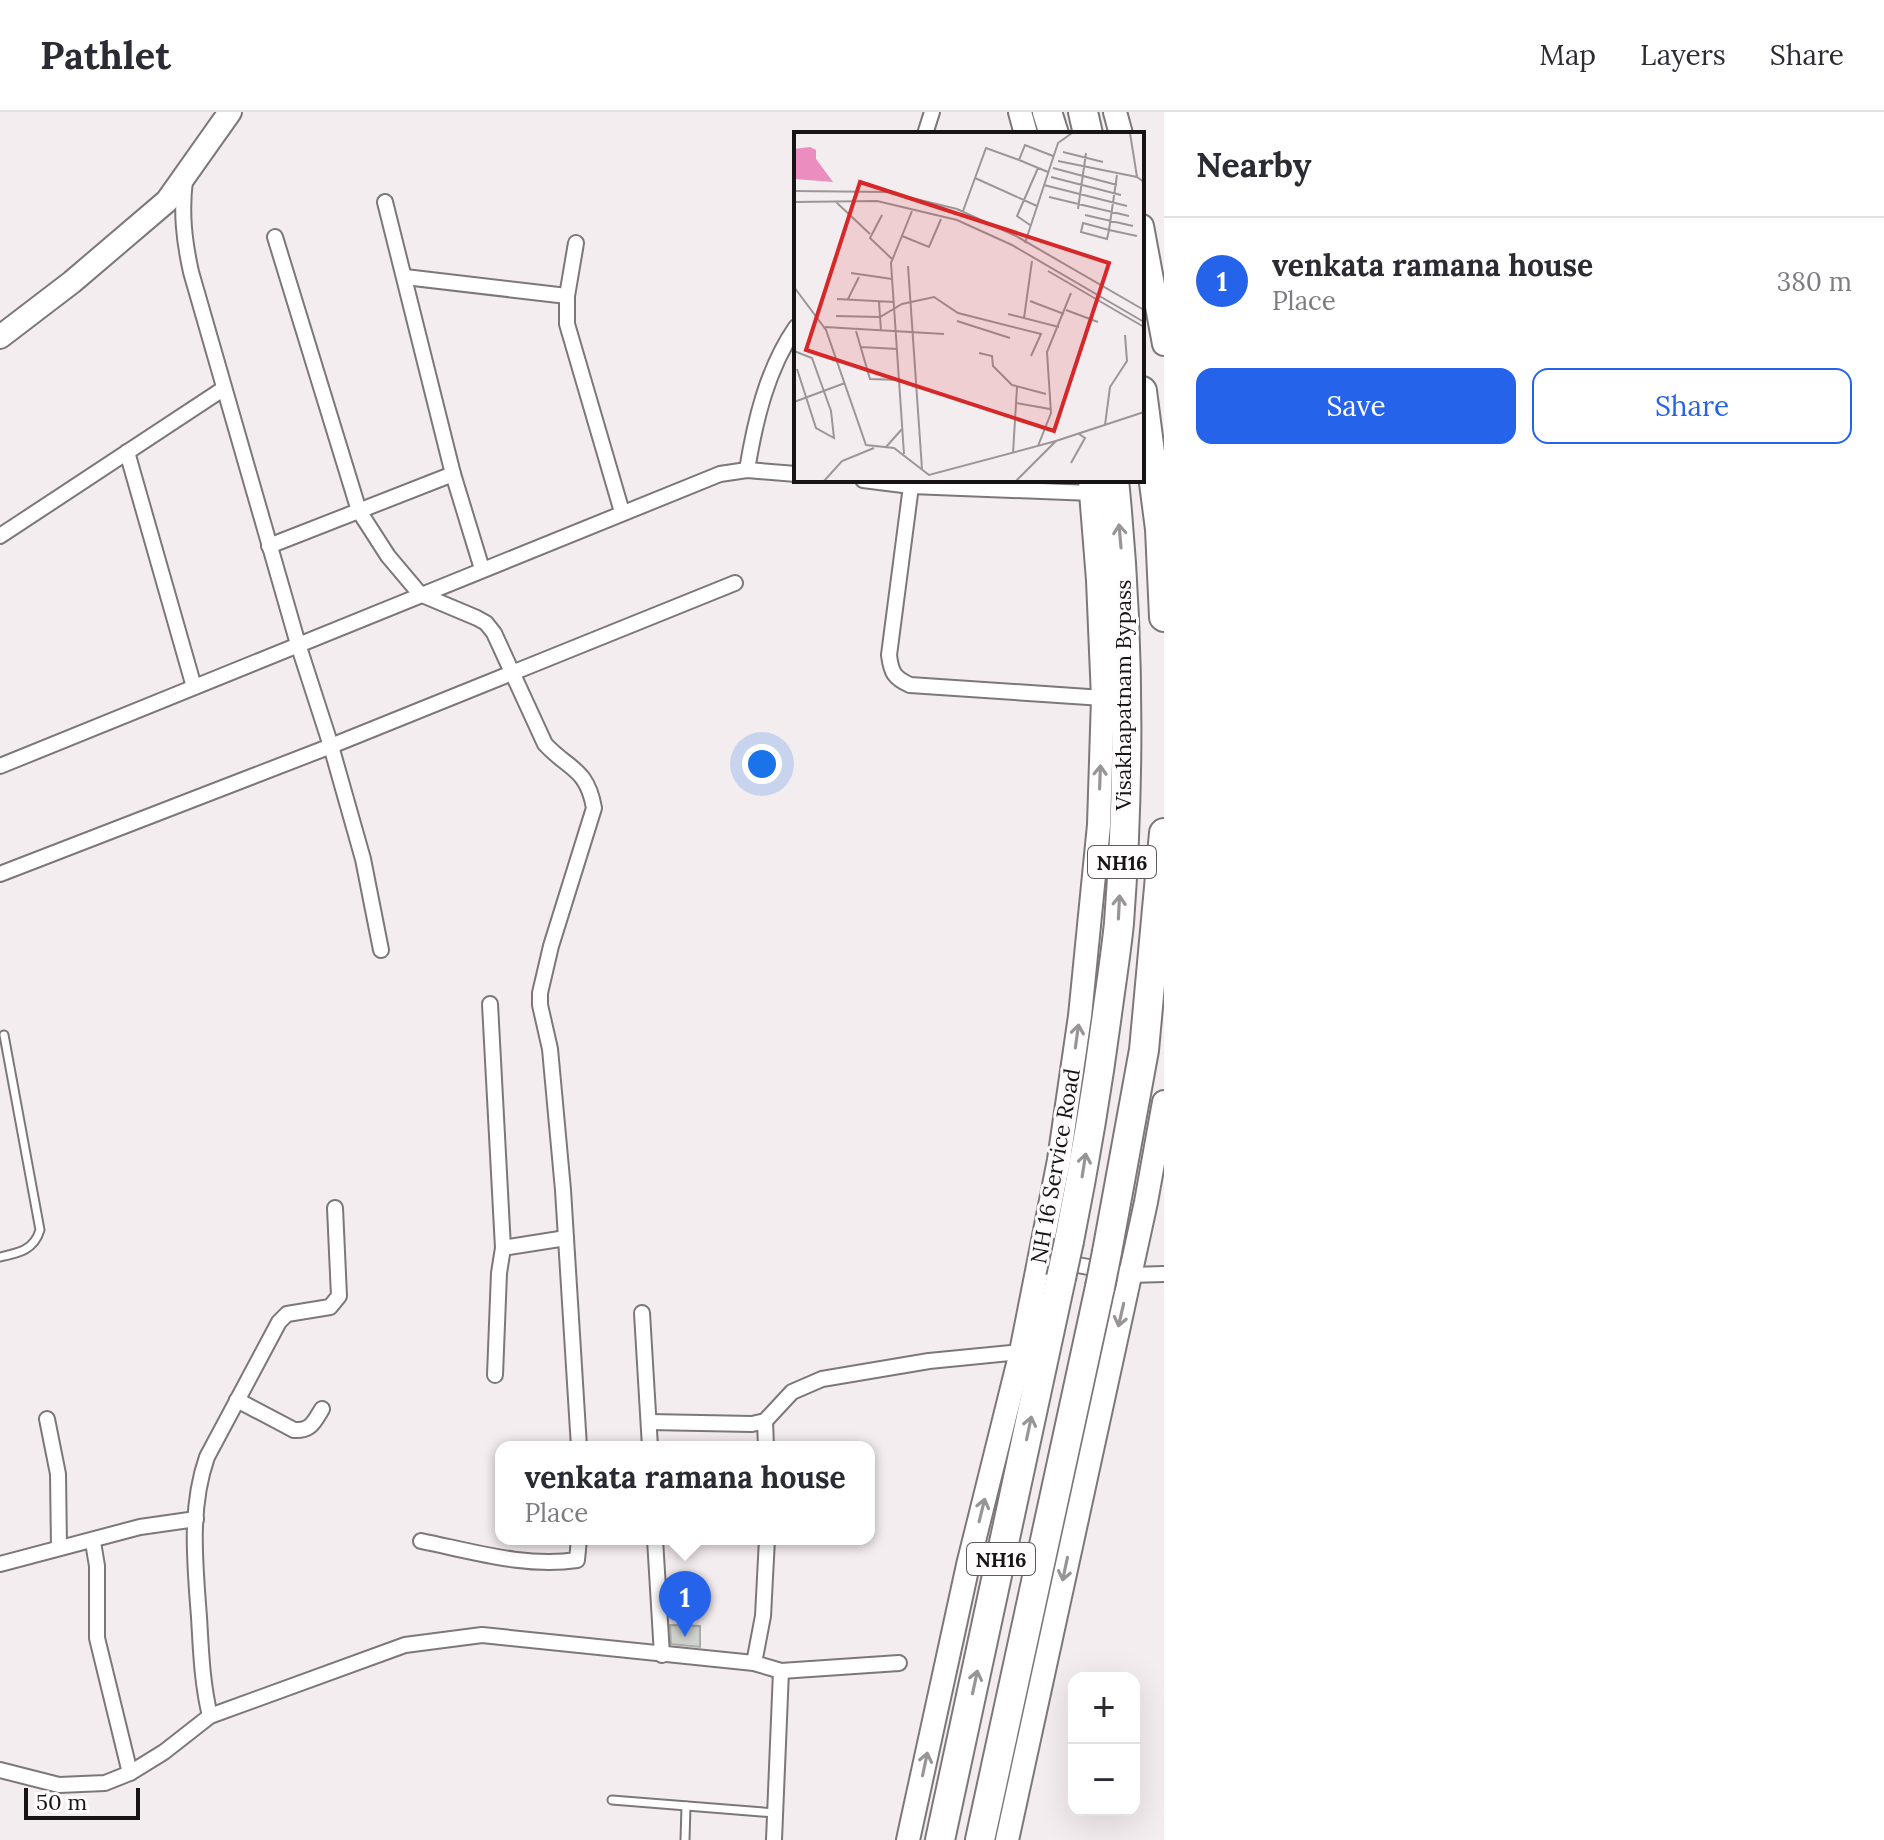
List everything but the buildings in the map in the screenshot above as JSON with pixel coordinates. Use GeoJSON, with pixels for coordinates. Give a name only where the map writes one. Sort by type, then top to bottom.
{"type":"FeatureCollection","features":[{"type":"Feature","properties":{"kind":"highway"},"geometry":{"type":"LineString","coordinates":[[1047,112],[1053,132]]}},
{"type":"Feature","properties":{"kind":"highway"},"geometry":{"type":"LineString","coordinates":[[1083,112],[1088,132]]}},
{"type":"Feature","properties":{"kind":"highway","name":"Visakhapatnam Bypass"},"geometry":{"type":"LineString","coordinates":[[1144,406],[1160,529],[1164,617]]}},
{"type":"Feature","properties":{"kind":"highway","name":"Visakhapatnam Bypass"},"geometry":{"type":"LineString","coordinates":[[940,1840],[1069,1241],[1099,1068],[1119,925],[1125,799],[1126,660],[1120,542],[1099,484]]}},
{"type":"Feature","properties":{"kind":"highway","name":"NH16"},"geometry":{"type":"LineString","coordinates":[[980,1840],[1100,1287],[1144,1050],[1164,833]]}},
{"type":"Feature","properties":{"kind":"street"},"geometry":{"type":"LineString","coordinates":[[0,337],[167,201],[185,180],[230,112]]}},
{"type":"Feature","properties":{"kind":"street"},"geometry":{"type":"LineString","coordinates":[[926,132],[932,112]]}},
{"type":"Feature","properties":{"kind":"street"},"geometry":{"type":"LineString","coordinates":[[1020,112],[1025,132]]}},
{"type":"Feature","properties":{"kind":"street"},"geometry":{"type":"LineString","coordinates":[[1115,112],[1120,132]]}},
{"type":"Feature","properties":{"kind":"street"},"geometry":{"type":"LineString","coordinates":[[185,180],[182,208],[184,240],[223,389],[363,859],[381,950]]}},
{"type":"Feature","properties":{"kind":"street"},"geometry":{"type":"LineString","coordinates":[[385,202],[453,474],[482,569]]}},
{"type":"Feature","properties":{"kind":"street"},"geometry":{"type":"LineString","coordinates":[[275,237],[359,511],[388,556],[420,594],[486,623],[494,633],[545,744],[587,782],[594,808],[541,981],[540,1005],[550,1049],[579,1441]]}},
{"type":"Feature","properties":{"kind":"street"},"geometry":{"type":"LineString","coordinates":[[1144,237],[1164,344]]}},
{"type":"Feature","properties":{"kind":"street"},"geometry":{"type":"LineString","coordinates":[[576,243],[567,296],[567,324],[622,512]]}},
{"type":"Feature","properties":{"kind":"street"},"geometry":{"type":"LineString","coordinates":[[405,277],[567,296]]}},
{"type":"Feature","properties":{"kind":"street"},"geometry":{"type":"LineString","coordinates":[[747,470],[755,421],[794,331]]}},
{"type":"Feature","properties":{"kind":"street"},"geometry":{"type":"LineString","coordinates":[[0,536],[223,389]]}},
{"type":"Feature","properties":{"kind":"street"},"geometry":{"type":"LineString","coordinates":[[127,452],[194,687]]}},
{"type":"Feature","properties":{"kind":"street"},"geometry":{"type":"LineString","coordinates":[[0,766],[720,474],[747,470],[794,474]]}},
{"type":"Feature","properties":{"kind":"street"},"geometry":{"type":"LineString","coordinates":[[269,546],[453,474]]}},
{"type":"Feature","properties":{"kind":"street"},"geometry":{"type":"LineString","coordinates":[[879,482],[911,486],[1099,484]]}},
{"type":"Feature","properties":{"kind":"street","name":"NH 16 Service Road"},"geometry":{"type":"LineString","coordinates":[[908,1840],[968,1565],[1021,1352],[1059,1160],[1080,1016],[1099,825],[1103,698],[1099,484]]}},
{"type":"Feature","properties":{"kind":"street"},"geometry":{"type":"LineString","coordinates":[[911,486],[889,655],[890,669],[896,679],[910,685],[1103,698]]}},
{"type":"Feature","properties":{"kind":"street"},"geometry":{"type":"LineString","coordinates":[[0,874],[331,746],[735,583]]}},
{"type":"Feature","properties":{"kind":"street"},"geometry":{"type":"LineString","coordinates":[[490,1004],[503,1248],[499,1273],[495,1375]]}},
{"type":"Feature","properties":{"kind":"street"},"geometry":{"type":"LineString","coordinates":[[1007,1840],[1130,1275],[1164,1102]]}},
{"type":"Feature","properties":{"kind":"street"},"geometry":{"type":"LineString","coordinates":[[210,1716],[203,1689],[196,1579],[199,1479],[207,1457],[279,1322],[287,1314],[330,1307],[339,1296],[335,1208]]}},
{"type":"Feature","properties":{"kind":"street"},"geometry":{"type":"LineString","coordinates":[[503,1248],[566,1238]]}},
{"type":"Feature","properties":{"kind":"street"},"geometry":{"type":"LineString","coordinates":[[1038,1258],[1130,1275],[1164,1274]]}},
{"type":"Feature","properties":{"kind":"street"},"geometry":{"type":"LineString","coordinates":[[642,1313],[650,1441]]}},
{"type":"Feature","properties":{"kind":"street"},"geometry":{"type":"LineString","coordinates":[[649,1422],[752,1424],[765,1421],[792,1392],[822,1379],[929,1361],[1021,1352]]}},
{"type":"Feature","properties":{"kind":"street"},"geometry":{"type":"LineString","coordinates":[[237,1400],[294,1430],[312,1427],[322,1409]]}},
{"type":"Feature","properties":{"kind":"street"},"geometry":{"type":"LineString","coordinates":[[47,1419],[58,1474],[59,1548]]}},
{"type":"Feature","properties":{"kind":"street"},"geometry":{"type":"LineString","coordinates":[[765,1421],[766,1441]]}},
{"type":"Feature","properties":{"kind":"street"},"geometry":{"type":"LineString","coordinates":[[0,1564],[93,1542],[140,1527],[196,1519]]}},
{"type":"Feature","properties":{"kind":"street"},"geometry":{"type":"LineString","coordinates":[[421,1541],[523,1561],[559,1563],[577,1560],[578,1545]]}},
{"type":"Feature","properties":{"kind":"street"},"geometry":{"type":"LineString","coordinates":[[93,1542],[97,1566],[97,1638],[130,1773]]}},
{"type":"Feature","properties":{"kind":"street"},"geometry":{"type":"LineString","coordinates":[[655,1545],[662,1655]]}},
{"type":"Feature","properties":{"kind":"street"},"geometry":{"type":"LineString","coordinates":[[754,1663],[763,1616],[767,1545]]}},
{"type":"Feature","properties":{"kind":"street"},"geometry":{"type":"LineString","coordinates":[[0,1770],[59,1785],[105,1783],[130,1773],[164,1752],[210,1716],[405,1645],[482,1635],[754,1663],[781,1671],[899,1663]]}},
{"type":"Feature","properties":{"kind":"street"},"geometry":{"type":"LineString","coordinates":[[774,1840],[781,1671]]}},
{"type":"Feature","properties":{"kind":"lane"},"geometry":{"type":"LineString","coordinates":[[0,1256],[28,1250],[37,1241],[40,1230],[4,1035]]}},
{"type":"Feature","properties":{"kind":"lane"},"geometry":{"type":"LineString","coordinates":[[612,1800],[775,1813]]}},
{"type":"Feature","properties":{"kind":"lane"},"geometry":{"type":"LineString","coordinates":[[685,1840],[686,1806]]}},
{"type":"Feature","properties":{"kind":"place","name":"venkata ramana house"},"geometry":{"type":"Point","coordinates":[685,1637]}}]}
